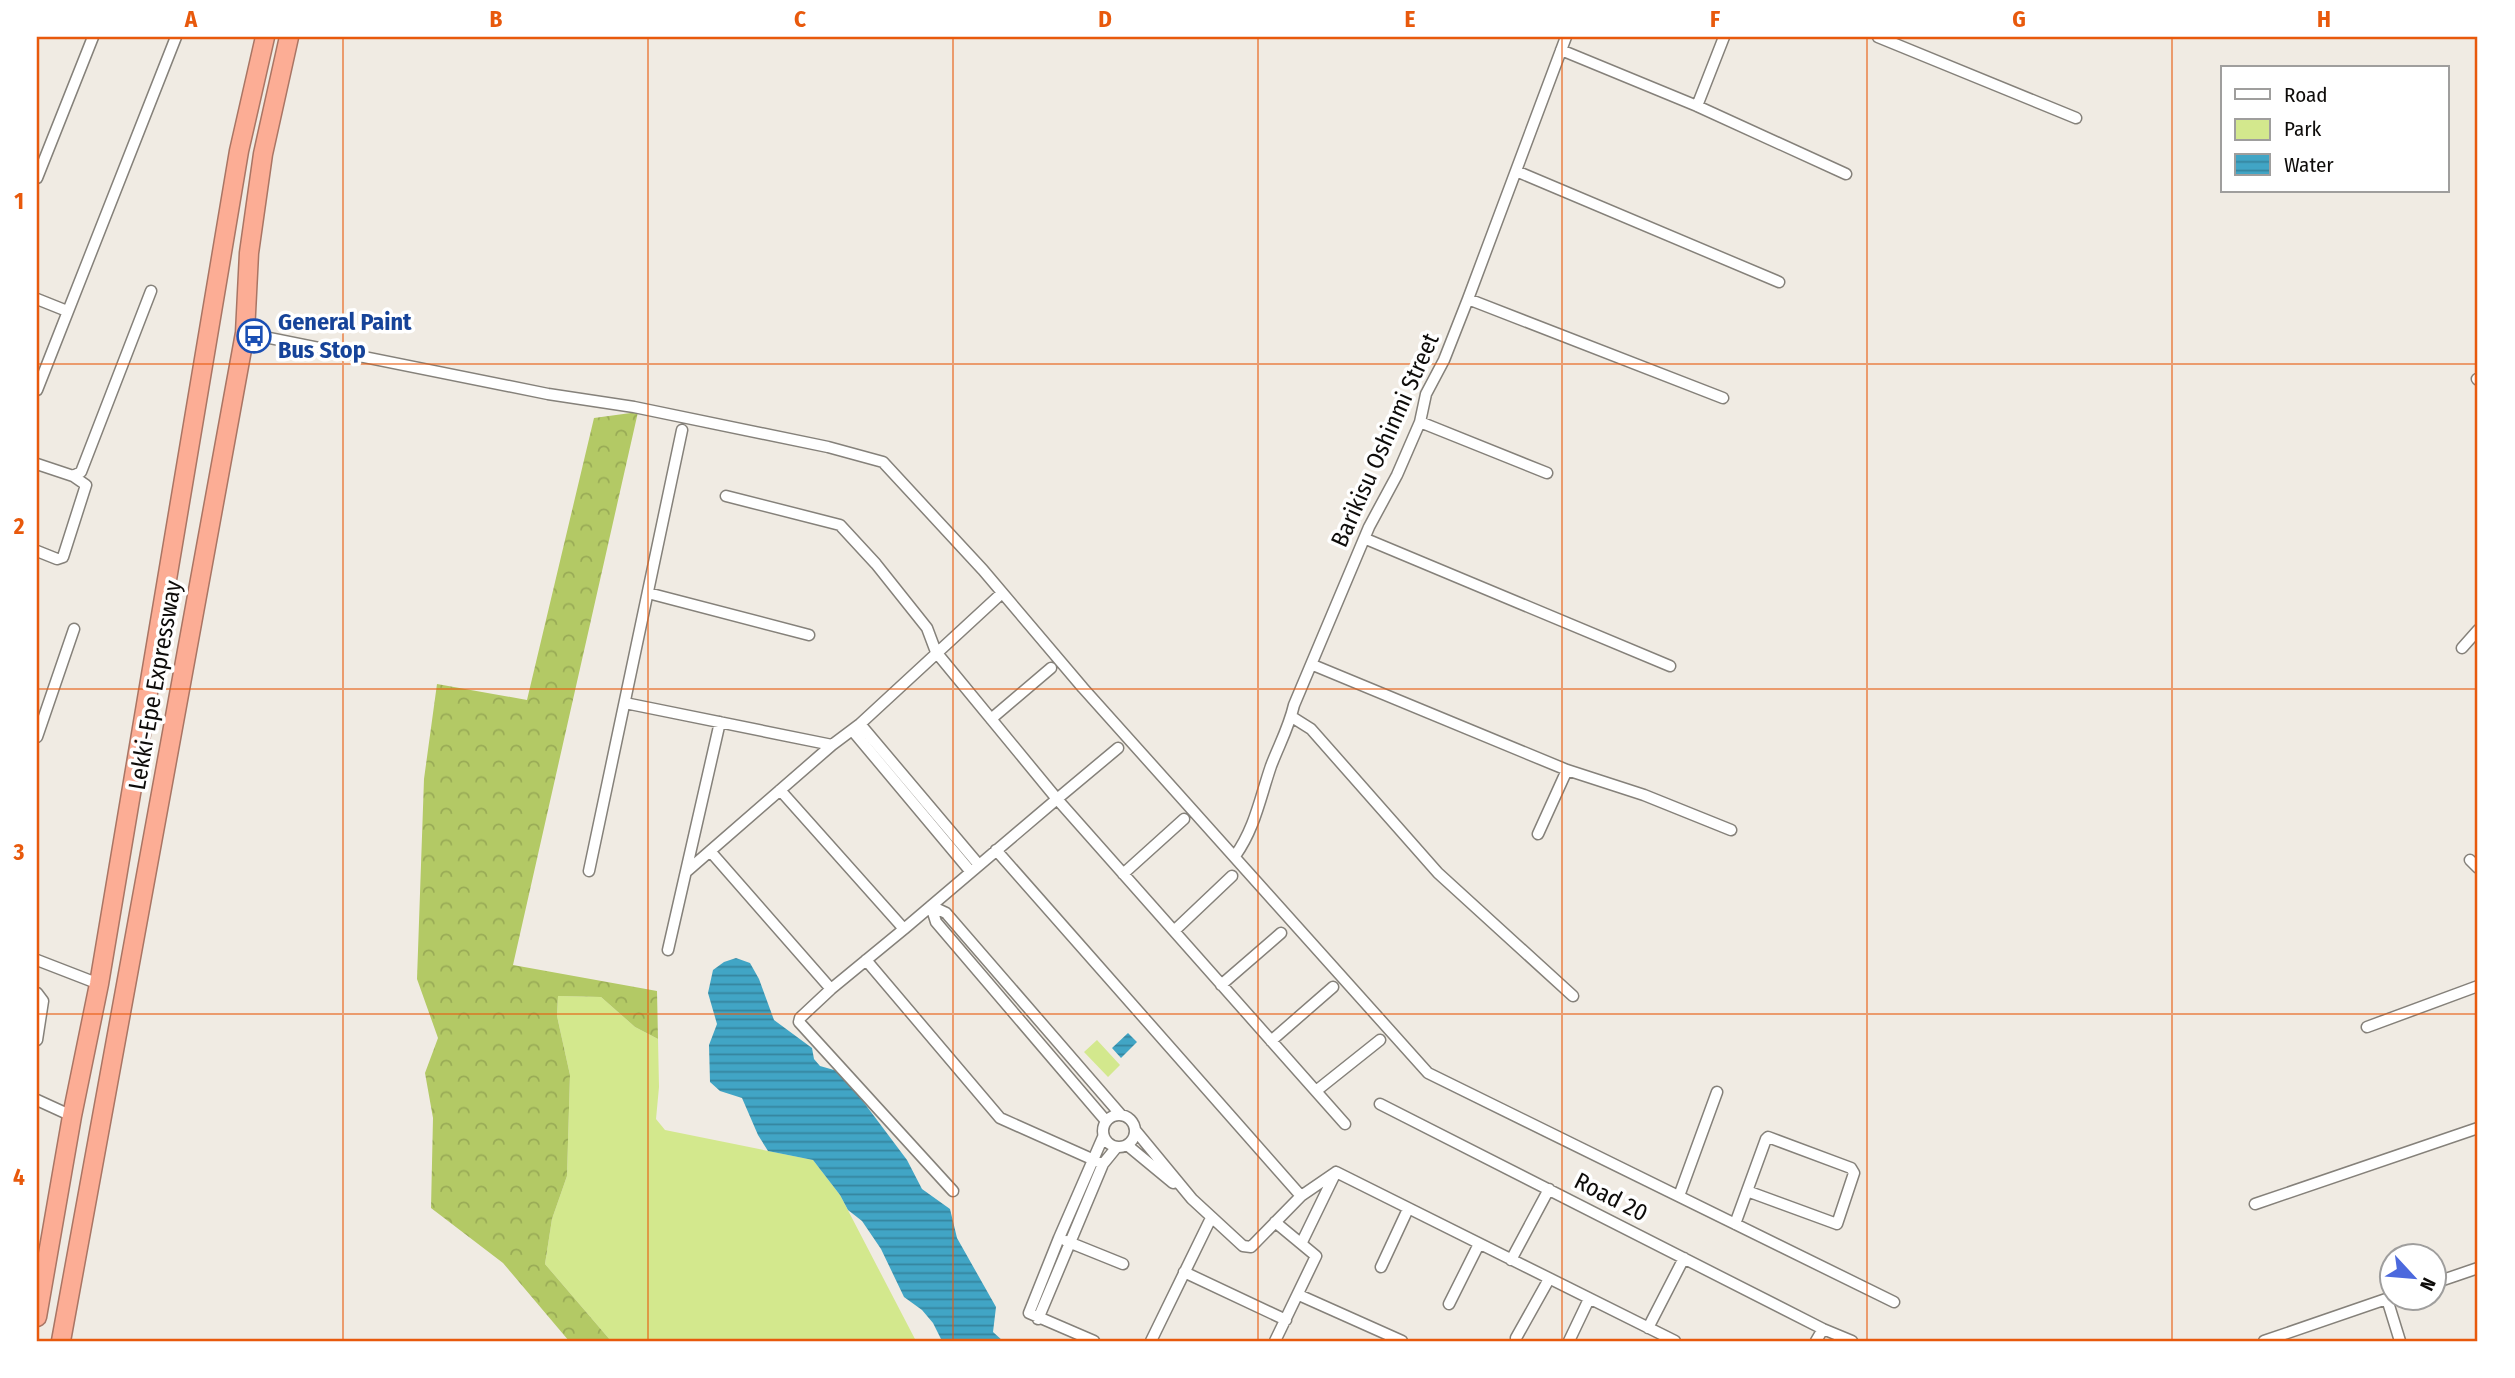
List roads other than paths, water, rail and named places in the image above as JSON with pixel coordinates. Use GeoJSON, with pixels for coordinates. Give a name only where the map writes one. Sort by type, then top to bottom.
{"type":"FeatureCollection","features":[{"type":"Feature","properties":{"kind":"highway","name":"Lekki-Epe Expressway"},"geometry":{"type":"LineString","coordinates":[[37,1317],[72,1116],[99,984],[237,165],[265,37]]}},
{"type":"Feature","properties":{"kind":"highway","name":"Lekki-Epe Expressway"},"geometry":{"type":"LineString","coordinates":[[61,1341],[245,333],[249,253],[262,154],[289,37]]}},
{"type":"Feature","properties":{"kind":"street"},"geometry":{"type":"LineString","coordinates":[[37,178],[93,37]]}},
{"type":"Feature","properties":{"kind":"street"},"geometry":{"type":"LineString","coordinates":[[37,390],[176,37]]}},
{"type":"Feature","properties":{"kind":"street","name":"Barikisu Oshinmi Street"},"geometry":{"type":"LineString","coordinates":[[1235,856],[1259,810],[1271,766],[1334,609],[1369,527],[1397,475],[1420,422],[1426,394],[1444,360],[1468,299],[1566,37]]}},
{"type":"Feature","properties":{"kind":"street"},"geometry":{"type":"LineString","coordinates":[[1697,106],[1724,37]]}},
{"type":"Feature","properties":{"kind":"street"},"geometry":{"type":"LineString","coordinates":[[1878,37],[2076,118]]}},
{"type":"Feature","properties":{"kind":"street"},"geometry":{"type":"LineString","coordinates":[[1561,50],[1697,106],[1846,174]]}},
{"type":"Feature","properties":{"kind":"street"},"geometry":{"type":"LineString","coordinates":[[1516,171],[1779,282]]}},
{"type":"Feature","properties":{"kind":"street"},"geometry":{"type":"LineString","coordinates":[[73,476],[80,472],[84,465],[151,291]]}},
{"type":"Feature","properties":{"kind":"street"},"geometry":{"type":"LineString","coordinates":[[37,299],[67,311]]}},
{"type":"Feature","properties":{"kind":"street"},"geometry":{"type":"LineString","coordinates":[[1468,299],[1723,398]]}},
{"type":"Feature","properties":{"kind":"street"},"geometry":{"type":"LineString","coordinates":[[245,333],[548,394],[634,407],[876,458],[890,468],[1428,1073],[1894,1302]]}},
{"type":"Feature","properties":{"kind":"street"},"geometry":{"type":"LineString","coordinates":[[1420,422],[1547,473]]}},
{"type":"Feature","properties":{"kind":"street"},"geometry":{"type":"LineString","coordinates":[[589,871],[682,430]]}},
{"type":"Feature","properties":{"kind":"street"},"geometry":{"type":"LineString","coordinates":[[37,464],[73,476],[86,485],[63,557],[57,559],[37,551]]}},
{"type":"Feature","properties":{"kind":"street"},"geometry":{"type":"LineString","coordinates":[[726,496],[840,525],[876,564],[927,628],[936,652],[1057,799],[1345,1124]]}},
{"type":"Feature","properties":{"kind":"street"},"geometry":{"type":"LineString","coordinates":[[1366,539],[1670,666]]}},
{"type":"Feature","properties":{"kind":"street"},"geometry":{"type":"LineString","coordinates":[[648,593],[809,635]]}},
{"type":"Feature","properties":{"kind":"street"},"geometry":{"type":"LineString","coordinates":[[686,872],[856,727],[1002,593]]}},
{"type":"Feature","properties":{"kind":"street"},"geometry":{"type":"LineString","coordinates":[[37,737],[74,629]]}},
{"type":"Feature","properties":{"kind":"street"},"geometry":{"type":"LineString","coordinates":[[2462,648],[2478,630]]}},
{"type":"Feature","properties":{"kind":"street"},"geometry":{"type":"LineString","coordinates":[[1313,665],[1567,770],[1644,795],[1731,830]]}},
{"type":"Feature","properties":{"kind":"street"},"geometry":{"type":"LineString","coordinates":[[991,719],[1051,668]]}},
{"type":"Feature","properties":{"kind":"street"},"geometry":{"type":"LineString","coordinates":[[625,703],[832,745]]}},
{"type":"Feature","properties":{"kind":"street"},"geometry":{"type":"LineString","coordinates":[[1292,717],[1311,729],[1438,873],[1573,996]]}},
{"type":"Feature","properties":{"kind":"street"},"geometry":{"type":"LineString","coordinates":[[668,950],[720,722]]}},
{"type":"Feature","properties":{"kind":"street"},"geometry":{"type":"LineString","coordinates":[[856,727],[975,868]]}},
{"type":"Feature","properties":{"kind":"street"},"geometry":{"type":"LineString","coordinates":[[953,1191],[801,1026],[800,1018],[1118,748]]}},
{"type":"Feature","properties":{"kind":"street"},"geometry":{"type":"LineString","coordinates":[[1538,834],[1567,770]]}},
{"type":"Feature","properties":{"kind":"street"},"geometry":{"type":"LineString","coordinates":[[780,790],[904,929]]}},
{"type":"Feature","properties":{"kind":"street"},"geometry":{"type":"LineString","coordinates":[[1123,874],[1184,819]]}},
{"type":"Feature","properties":{"kind":"street"},"geometry":{"type":"LineString","coordinates":[[996,850],[1301,1196]]}},
{"type":"Feature","properties":{"kind":"street"},"geometry":{"type":"LineString","coordinates":[[710,851],[831,989]]}},
{"type":"Feature","properties":{"kind":"street"},"geometry":{"type":"LineString","coordinates":[[1174,931],[1232,876]]}},
{"type":"Feature","properties":{"kind":"street"},"geometry":{"type":"LineString","coordinates":[[931,906],[946,914],[1121,1115],[1131,1120],[1135,1130],[1192,1199]]}},
{"type":"Feature","properties":{"kind":"street"},"geometry":{"type":"LineString","coordinates":[[931,906],[936,922],[1106,1121]]}},
{"type":"Feature","properties":{"kind":"street"},"geometry":{"type":"LineString","coordinates":[[1221,985],[1281,933]]}},
{"type":"Feature","properties":{"kind":"street"},"geometry":{"type":"LineString","coordinates":[[37,960],[99,984]]}},
{"type":"Feature","properties":{"kind":"street"},"geometry":{"type":"LineString","coordinates":[[866,960],[1000,1118],[1103,1164]]}},
{"type":"Feature","properties":{"kind":"street"},"geometry":{"type":"LineString","coordinates":[[2367,1027],[2478,986]]}},
{"type":"Feature","properties":{"kind":"street"},"geometry":{"type":"LineString","coordinates":[[1271,1041],[1333,987]]}},
{"type":"Feature","properties":{"kind":"street"},"geometry":{"type":"LineString","coordinates":[[37,993],[43,1001],[37,1040]]}},
{"type":"Feature","properties":{"kind":"street"},"geometry":{"type":"LineString","coordinates":[[1316,1091],[1380,1040]]}},
{"type":"Feature","properties":{"kind":"street"},"geometry":{"type":"LineString","coordinates":[[1679,1196],[1717,1092]]}},
{"type":"Feature","properties":{"kind":"street"},"geometry":{"type":"LineString","coordinates":[[37,1100],[72,1116]]}},
{"type":"Feature","properties":{"kind":"street","name":"Road 20"},"geometry":{"type":"LineString","coordinates":[[1380,1104],[1823,1329],[1852,1341]]}},
{"type":"Feature","properties":{"kind":"street"},"geometry":{"type":"LineString","coordinates":[[1033,1316],[1059,1238],[1103,1137],[1103,1126],[1110,1117],[1121,1115]]}},
{"type":"Feature","properties":{"kind":"street"},"geometry":{"type":"LineString","coordinates":[[2255,1204],[2478,1128]]}},
{"type":"Feature","properties":{"kind":"street"},"geometry":{"type":"LineString","coordinates":[[1033,1316],[1103,1164],[1116,1148],[1132,1141],[1135,1130]]}},
{"type":"Feature","properties":{"kind":"street"},"geometry":{"type":"LineString","coordinates":[[1103,1137],[1116,1148]]}},
{"type":"Feature","properties":{"kind":"street"},"geometry":{"type":"LineString","coordinates":[[1735,1224],[1747,1191],[1768,1137],[1851,1168],[1854,1173],[1837,1224],[1747,1191]]}},
{"type":"Feature","properties":{"kind":"street"},"geometry":{"type":"LineString","coordinates":[[1127,1145],[1247,1247],[1251,1247],[1301,1196],[1336,1172]]}},
{"type":"Feature","properties":{"kind":"street"},"geometry":{"type":"LineString","coordinates":[[1336,1172],[1675,1341]]}},
{"type":"Feature","properties":{"kind":"street"},"geometry":{"type":"LineString","coordinates":[[1301,1242],[1336,1172]]}},
{"type":"Feature","properties":{"kind":"street"},"geometry":{"type":"LineString","coordinates":[[1511,1260],[1549,1189]]}},
{"type":"Feature","properties":{"kind":"street"},"geometry":{"type":"LineString","coordinates":[[1381,1268],[1408,1209]]}},
{"type":"Feature","properties":{"kind":"street"},"geometry":{"type":"LineString","coordinates":[[1151,1341],[1211,1218]]}},
{"type":"Feature","properties":{"kind":"street"},"geometry":{"type":"LineString","coordinates":[[1275,1222],[1316,1256],[1275,1341]]}},
{"type":"Feature","properties":{"kind":"street"},"geometry":{"type":"LineString","coordinates":[[1059,1238],[1123,1264]]}},
{"type":"Feature","properties":{"kind":"street"},"geometry":{"type":"LineString","coordinates":[[1449,1304],[1479,1244]]}},
{"type":"Feature","properties":{"kind":"street"},"geometry":{"type":"LineString","coordinates":[[1648,1328],[1685,1258]]}},
{"type":"Feature","properties":{"kind":"street"},"geometry":{"type":"LineString","coordinates":[[2448,1278],[2478,1268]]}},
{"type":"Feature","properties":{"kind":"street"},"geometry":{"type":"LineString","coordinates":[[1184,1272],[1286,1320]]}},
{"type":"Feature","properties":{"kind":"street"},"geometry":{"type":"LineString","coordinates":[[1516,1338],[1549,1279]]}},
{"type":"Feature","properties":{"kind":"street"},"geometry":{"type":"LineString","coordinates":[[1299,1295],[1402,1341]]}},
{"type":"Feature","properties":{"kind":"street"},"geometry":{"type":"LineString","coordinates":[[1569,1341],[1589,1299]]}},
{"type":"Feature","properties":{"kind":"street"},"geometry":{"type":"LineString","coordinates":[[2264,1341],[2378,1302]]}},
{"type":"Feature","properties":{"kind":"street"},"geometry":{"type":"LineString","coordinates":[[2393,1312],[2400,1341]]}},
{"type":"Feature","properties":{"kind":"street"},"geometry":{"type":"LineString","coordinates":[[1033,1316],[1094,1341]]}},
{"type":"Feature","properties":{"kind":"street"},"geometry":{"type":"LineString","coordinates":[[1816,1341],[1823,1329]]}},
{"type":"Feature","properties":{"kind":"water"},"geometry":{"type":"Polygon","coordinates":[[[736,958],[750,963],[774,1020],[812,1048],[814,1059],[820,1066],[841,1072],[907,1160],[922,1189],[950,1209],[957,1238],[996,1307],[993,1332],[1003,1341],[942,1341],[933,1323],[922,1310],[904,1297],[881,1249],[862,1221],[848,1210],[813,1160],[768,1151],[742,1098],[720,1091],[710,1082],[709,1045],[717,1024],[708,993],[713,970],[736,958]]]}},
{"type":"Feature","properties":{"kind":"water"},"geometry":{"type":"Polygon","coordinates":[[[1128,1033],[1137,1042],[1121,1058],[1112,1048],[1128,1033]]]}},
{"type":"Feature","properties":{"kind":"place","name":"General Paint Bus Stop"},"geometry":{"type":"Point","coordinates":[254,336]}}]}
